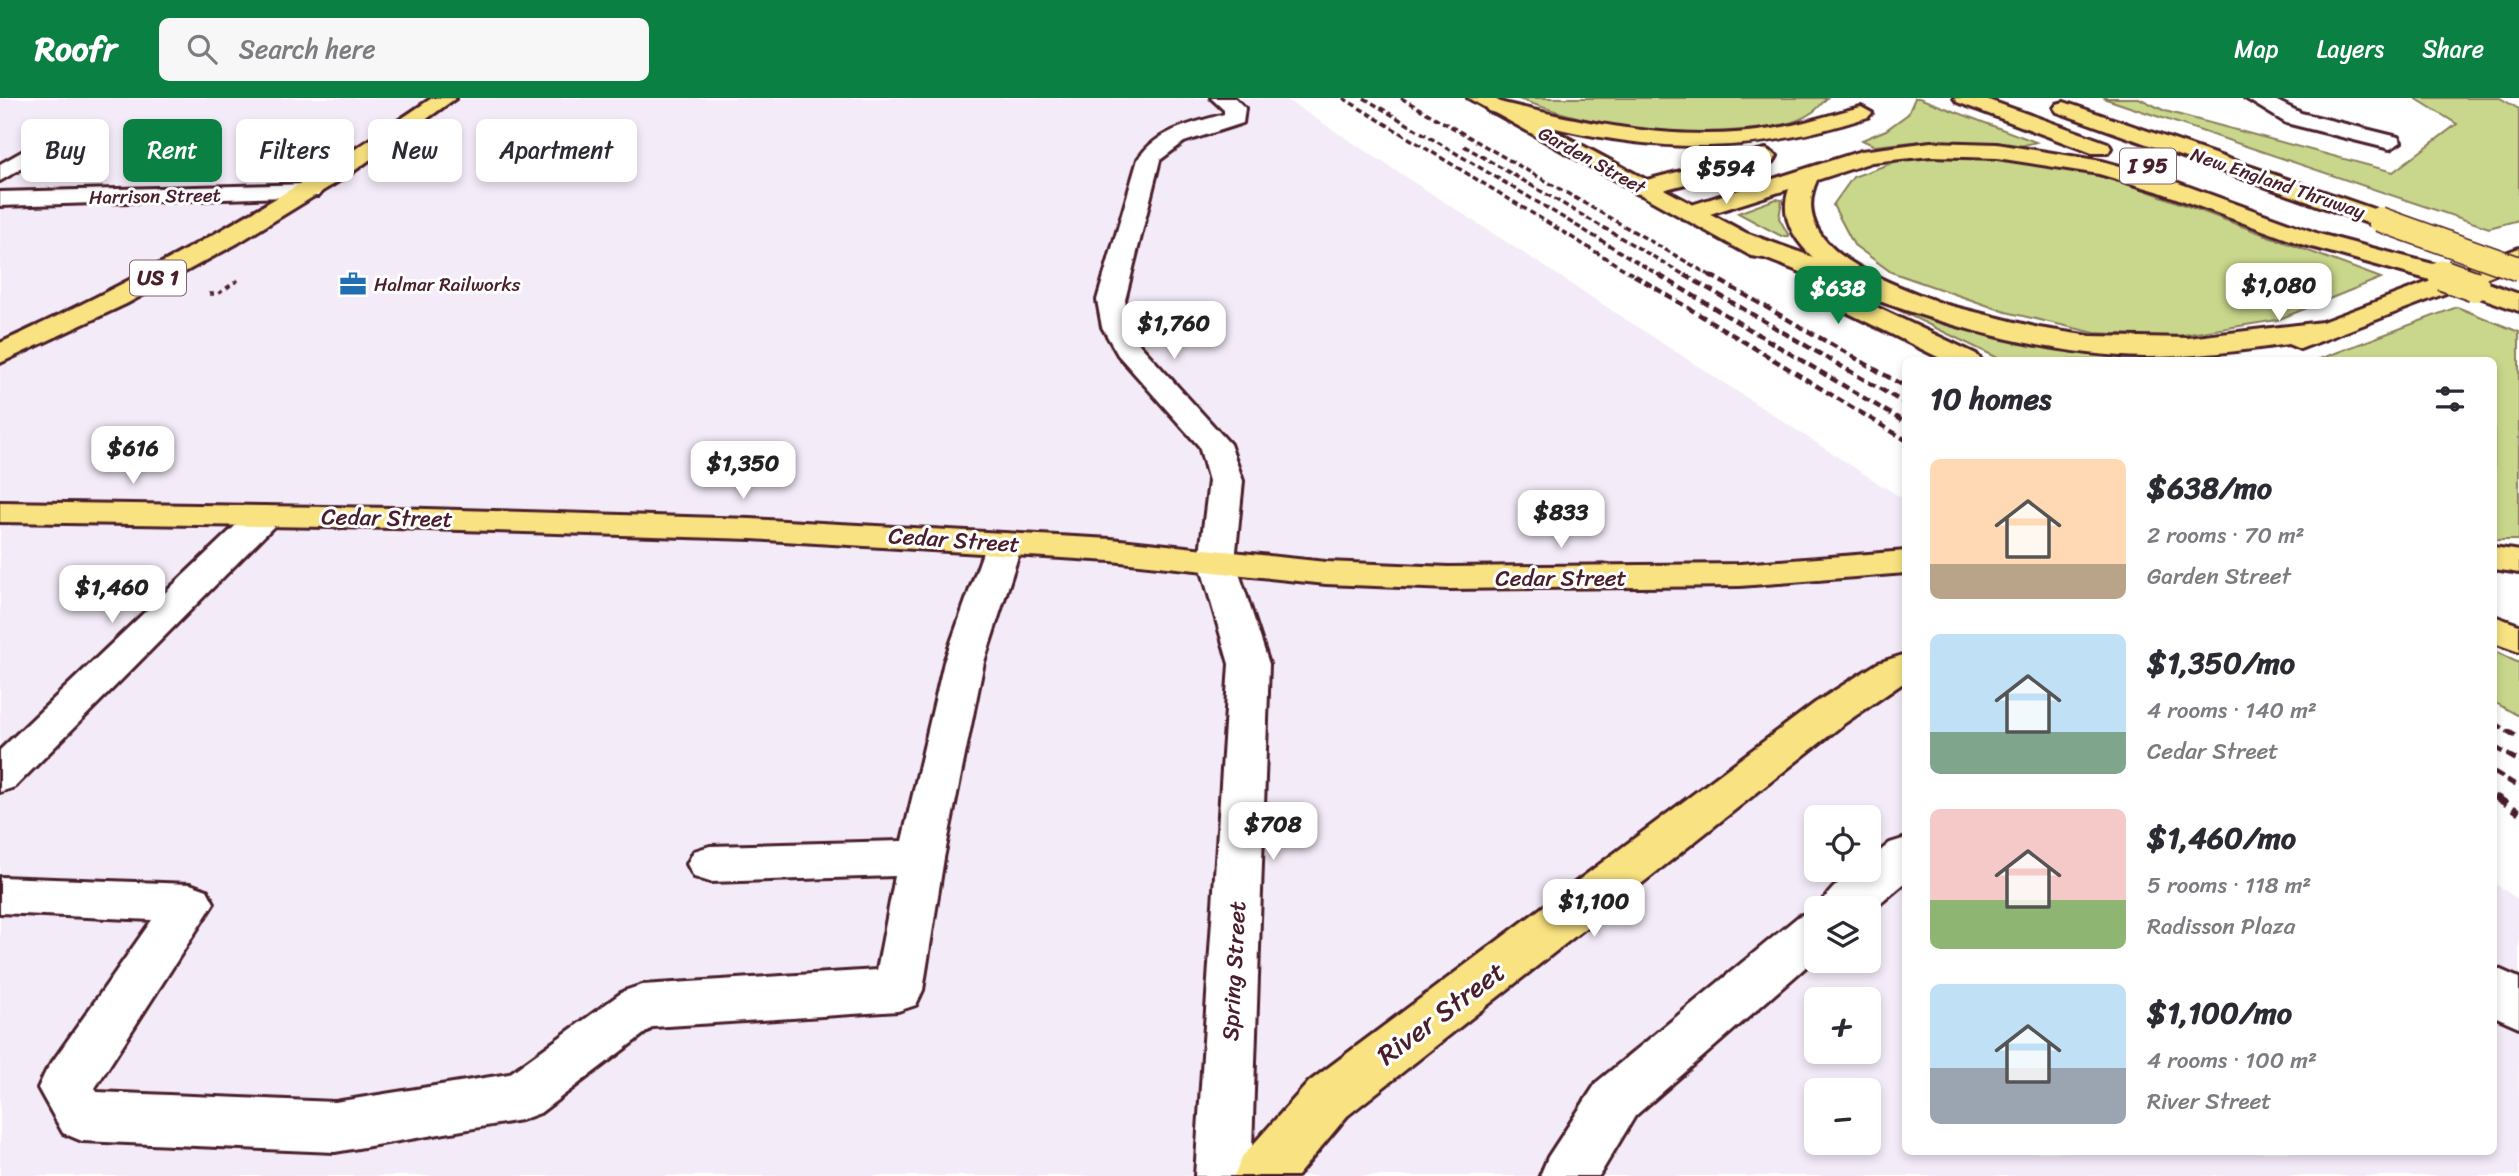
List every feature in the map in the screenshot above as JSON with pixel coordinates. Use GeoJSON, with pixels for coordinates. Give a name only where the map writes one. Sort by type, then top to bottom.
{"type":"FeatureCollection","features":[{"type":"Feature","properties":{"kind":"main road","name":"US 1"},"geometry":{"type":"LineString","coordinates":[[0,354],[171,271],[310,191],[446,98]]}},
{"type":"Feature","properties":{"kind":"main road","name":"New England Thruway"},"geometry":{"type":"LineString","coordinates":[[1964,98],[2321,237]]}},
{"type":"Feature","properties":{"kind":"main road","name":"New England Thruway"},"geometry":{"type":"LineString","coordinates":[[2037,98],[2519,269]]}},
{"type":"Feature","properties":{"kind":"main road"},"geometry":{"type":"LineString","coordinates":[[1486,102],[1604,134],[1693,142],[1772,137],[1819,128],[1864,106]]}},
{"type":"Feature","properties":{"kind":"main road","name":"Garden Street"},"geometry":{"type":"LineString","coordinates":[[1486,102],[1739,239],[1856,308],[1960,357]]}},
{"type":"Feature","properties":{"kind":"main road"},"geometry":{"type":"LineString","coordinates":[[1643,188],[1817,141],[1844,128],[1864,106]]}},
{"type":"Feature","properties":{"kind":"main road"},"geometry":{"type":"LineString","coordinates":[[1691,213],[1809,173],[1895,152],[1963,149],[2032,155],[2102,168],[2165,186],[2443,275],[2519,303]]}},
{"type":"Feature","properties":{"kind":"main road"},"geometry":{"type":"LineString","coordinates":[[1809,173],[1801,189],[1797,209],[1810,238],[1855,274],[1923,306]]}},
{"type":"Feature","properties":{"kind":"main road"},"geometry":{"type":"LineString","coordinates":[[1739,239],[1923,306],[2032,335],[2140,348],[2205,346],[2323,330]]}},
{"type":"Feature","properties":{"kind":"main road"},"geometry":{"type":"LineString","coordinates":[[2264,357],[2323,330],[2519,256]]}},
{"type":"Feature","properties":{"kind":"main road","name":"Cedar Street"},"geometry":{"type":"LineString","coordinates":[[0,512],[751,529],[1004,544],[1217,561],[1326,573],[1537,579],[1740,575],[1902,562]]}},
{"type":"Feature","properties":{"kind":"main road"},"geometry":{"type":"LineString","coordinates":[[2497,558],[2519,562]]}},
{"type":"Feature","properties":{"kind":"main road"},"geometry":{"type":"LineString","coordinates":[[2497,572],[2519,571]]}},
{"type":"Feature","properties":{"kind":"main road"},"geometry":{"type":"LineString","coordinates":[[2497,629],[2519,640]]}},
{"type":"Feature","properties":{"kind":"main road","name":"River Street"},"geometry":{"type":"LineString","coordinates":[[1262,1176],[1328,1099],[1830,713],[1892,672],[1902,668]]}},
{"type":"Feature","properties":{"kind":"street"},"geometry":{"type":"LineString","coordinates":[[1217,561],[1226,481],[1214,444],[1128,349],[1116,327],[1111,300],[1149,159],[1156,148],[1177,137],[1235,118],[1235,108],[1221,98]]}},
{"type":"Feature","properties":{"kind":"street"},"geometry":{"type":"LineString","coordinates":[[2255,98],[2294,118],[2390,143]]}},
{"type":"Feature","properties":{"kind":"street"},"geometry":{"type":"LineString","coordinates":[[0,174],[21,161]]}},
{"type":"Feature","properties":{"kind":"street","name":"Harrison Street"},"geometry":{"type":"LineString","coordinates":[[0,199],[310,191]]}},
{"type":"Feature","properties":{"kind":"street"},"geometry":{"type":"LineString","coordinates":[[0,776],[265,516]]}},
{"type":"Feature","properties":{"kind":"street"},"geometry":{"type":"LineString","coordinates":[[0,895],[190,903],[65,1088],[82,1116],[335,1127],[521,1096],[642,1006],[898,990],[921,858],[964,662],[1004,544]]}},
{"type":"Feature","properties":{"kind":"street","name":"Spring Street"},"geometry":{"type":"LineString","coordinates":[[1217,561],[1249,664],[1223,1176]]}},
{"type":"Feature","properties":{"kind":"street"},"geometry":{"type":"LineString","coordinates":[[710,864],[921,858]]}},
{"type":"Feature","properties":{"kind":"street"},"geometry":{"type":"LineString","coordinates":[[1857,896],[1902,858]]}},
{"type":"Feature","properties":{"kind":"street"},"geometry":{"type":"LineString","coordinates":[[1568,1176],[1616,1100],[1804,940]]}},
{"type":"Feature","properties":{"kind":"street"},"geometry":{"type":"LineString","coordinates":[[2497,990],[2519,1006]]}},
{"type":"Feature","properties":{"kind":"shaded area"},"geometry":{"type":"Polygon","coordinates":[[[0,98],[1284,98],[1902,498],[1902,1155],[2497,1155],[2497,885],[2519,900],[2519,1176],[0,1176],[0,98]]]}},
{"type":"Feature","properties":{"kind":"green space"},"geometry":{"type":"Polygon","coordinates":[[[1516,98],[1827,98],[1813,112],[1787,124],[1744,130],[1685,132],[1600,122],[1516,98]]]}},
{"type":"Feature","properties":{"kind":"green space"},"geometry":{"type":"Polygon","coordinates":[[[1915,98],[2036,142],[2021,146],[1932,140],[1875,146],[1862,140],[1886,130],[1908,114],[1915,98]]]}},
{"type":"Feature","properties":{"kind":"green space"},"geometry":{"type":"Polygon","coordinates":[[[2103,98],[2139,98],[2165,111],[2393,172],[2457,124],[2415,98],[2500,98],[2519,109],[2519,220],[2489,228],[2103,98]]]}},
{"type":"Feature","properties":{"kind":"green space"},"geometry":{"type":"Polygon","coordinates":[[[1967,157],[2039,163],[2118,180],[2381,278],[2277,320],[2171,337],[2095,333],[2006,312],[1891,272],[1854,245],[1833,205],[1853,177],[1903,159],[1967,157]]]}},
{"type":"Feature","properties":{"kind":"green space"},"geometry":{"type":"Polygon","coordinates":[[[1776,199],[1782,200],[1779,218],[1789,236],[1781,236],[1738,213],[1776,199]]]}},
{"type":"Feature","properties":{"kind":"green space"},"geometry":{"type":"Polygon","coordinates":[[[1886,304],[2030,343],[2087,353],[2140,357],[1996,357],[1886,304]]]}},
{"type":"Feature","properties":{"kind":"green space"},"geometry":{"type":"Polygon","coordinates":[[[2457,307],[2519,332],[2519,540],[2497,540],[2497,357],[2325,357],[2457,307]]]}},
{"type":"Feature","properties":{"kind":"green space"},"geometry":{"type":"Polygon","coordinates":[[[2497,652],[2519,663],[2519,716],[2497,704],[2497,652]]]}},
{"type":"Feature","properties":{"kind":"railway"},"geometry":{"type":"LineString","coordinates":[[1343,98],[1637,277]]}},
{"type":"Feature","properties":{"kind":"railway"},"geometry":{"type":"LineString","coordinates":[[1364,98],[1662,277]]}},
{"type":"Feature","properties":{"kind":"railway"},"geometry":{"type":"LineString","coordinates":[[1401,98],[1713,277]]}},
{"type":"Feature","properties":{"kind":"railway"},"geometry":{"type":"LineString","coordinates":[[1464,146],[1688,277]]}},
{"type":"Feature","properties":{"kind":"railway"},"geometry":{"type":"LineString","coordinates":[[1634,275],[1902,438]]}},
{"type":"Feature","properties":{"kind":"railway"},"geometry":{"type":"LineString","coordinates":[[1659,275],[1902,421]]}},
{"type":"Feature","properties":{"kind":"railway"},"geometry":{"type":"LineString","coordinates":[[1685,275],[1902,402]]}},
{"type":"Feature","properties":{"kind":"railway"},"geometry":{"type":"LineString","coordinates":[[1710,275],[1902,385]]}},
{"type":"Feature","properties":{"kind":"railway"},"geometry":{"type":"LineString","coordinates":[[2497,725],[2519,738]]}},
{"type":"Feature","properties":{"kind":"railway"},"geometry":{"type":"LineString","coordinates":[[2497,749],[2519,761]]}},
{"type":"Feature","properties":{"kind":"railway"},"geometry":{"type":"LineString","coordinates":[[2497,774],[2519,787]]}},
{"type":"Feature","properties":{"kind":"railway"},"geometry":{"type":"LineString","coordinates":[[2497,798],[2519,812]]}},
{"type":"Feature","properties":{"kind":"place","name":"Halmar Railworks"},"geometry":{"type":"Point","coordinates":[353,284]}}]}
